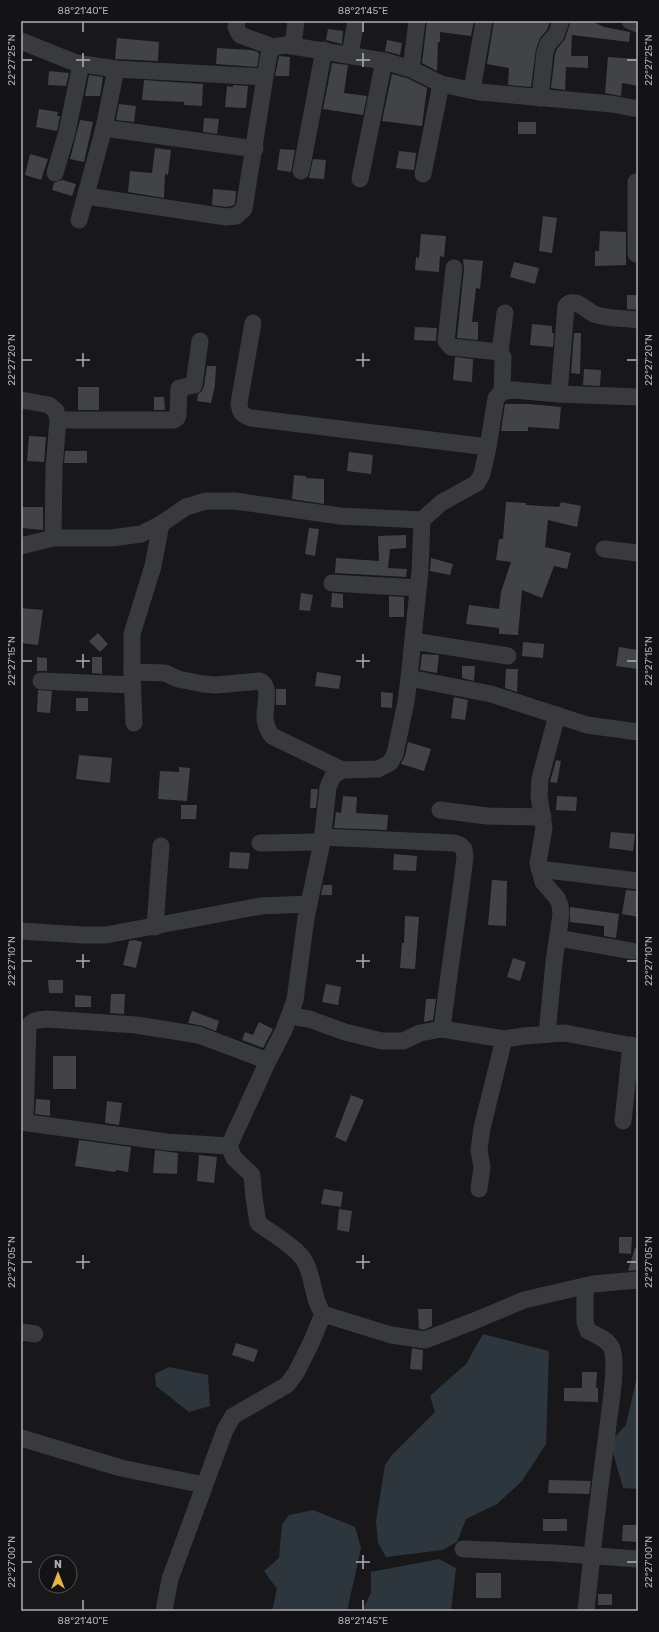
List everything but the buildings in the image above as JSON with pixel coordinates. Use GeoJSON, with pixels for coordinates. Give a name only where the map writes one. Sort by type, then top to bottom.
{"type":"FeatureCollection","features":[{"type":"Feature","properties":{"kind":"street"},"geometry":{"type":"LineString","coordinates":[[237,21],[237,32],[240,35],[273,47],[286,45],[384,60],[411,68],[440,84],[472,90],[612,104],[638,109]]}},
{"type":"Feature","properties":{"kind":"street"},"geometry":{"type":"LineString","coordinates":[[293,46],[296,21]]}},
{"type":"Feature","properties":{"kind":"street"},"geometry":{"type":"LineString","coordinates":[[350,54],[356,21]]}},
{"type":"Feature","properties":{"kind":"street"},"geometry":{"type":"LineString","coordinates":[[411,68],[417,21]]}},
{"type":"Feature","properties":{"kind":"street"},"geometry":{"type":"LineString","coordinates":[[472,90],[484,21]]}},
{"type":"Feature","properties":{"kind":"street"},"geometry":{"type":"LineString","coordinates":[[540,98],[545,52],[548,44],[556,35],[561,21]]}},
{"type":"Feature","properties":{"kind":"street"},"geometry":{"type":"LineString","coordinates":[[630,21],[638,24]]}},
{"type":"Feature","properties":{"kind":"street"},"geometry":{"type":"LineString","coordinates":[[21,41],[81,64],[116,69],[265,77]]}},
{"type":"Feature","properties":{"kind":"street"},"geometry":{"type":"LineString","coordinates":[[86,196],[226,217],[236,216],[244,209],[269,54],[273,47]]}},
{"type":"Feature","properties":{"kind":"street"},"geometry":{"type":"LineString","coordinates":[[301,171],[324,50]]}},
{"type":"Feature","properties":{"kind":"street"},"geometry":{"type":"LineString","coordinates":[[360,179],[384,60]]}},
{"type":"Feature","properties":{"kind":"street"},"geometry":{"type":"LineString","coordinates":[[55,173],[81,64]]}},
{"type":"Feature","properties":{"kind":"street"},"geometry":{"type":"LineString","coordinates":[[79,220],[104,128],[116,69]]}},
{"type":"Feature","properties":{"kind":"street"},"geometry":{"type":"LineString","coordinates":[[423,174],[440,84]]}},
{"type":"Feature","properties":{"kind":"street"},"geometry":{"type":"LineString","coordinates":[[104,128],[254,149]]}},
{"type":"Feature","properties":{"kind":"street"},"geometry":{"type":"LineString","coordinates":[[637,193],[637,244]]}},
{"type":"Feature","properties":{"kind":"street"},"geometry":{"type":"LineString","coordinates":[[454,268],[446,336],[448,344],[451,347],[500,352]]}},
{"type":"Feature","properties":{"kind":"street"},"geometry":{"type":"LineString","coordinates":[[559,394],[566,306],[569,303],[573,302],[579,304],[596,315],[638,320]]}},
{"type":"Feature","properties":{"kind":"street"},"geometry":{"type":"LineString","coordinates":[[502,392],[503,358],[500,352],[505,313]]}},
{"type":"Feature","properties":{"kind":"street"},"geometry":{"type":"LineString","coordinates":[[253,323],[239,403],[240,411],[244,416],[488,447]]}},
{"type":"Feature","properties":{"kind":"street"},"geometry":{"type":"LineString","coordinates":[[58,420],[174,420],[178,415],[179,388],[194,385],[200,341]]}},
{"type":"Feature","properties":{"kind":"street"},"geometry":{"type":"LineString","coordinates":[[41,681],[132,679],[165,673],[178,679],[203,684],[216,685],[260,681],[264,682],[267,687],[265,719],[267,729],[272,736],[342,770],[378,769],[393,760],[406,702],[418,588],[422,520],[440,503],[477,482],[482,474],[496,398],[502,392],[513,390],[559,394],[638,397]]}},
{"type":"Feature","properties":{"kind":"street"},"geometry":{"type":"LineString","coordinates":[[21,400],[49,405],[56,411],[58,420],[54,468],[53,538]]}},
{"type":"Feature","properties":{"kind":"street"},"geometry":{"type":"LineString","coordinates":[[21,546],[53,538],[111,538],[140,534],[161,524],[186,507],[195,503],[206,501],[228,501],[340,516],[422,520]]}},
{"type":"Feature","properties":{"kind":"street"},"geometry":{"type":"LineString","coordinates":[[134,723],[132,634],[153,566],[161,524]]}},
{"type":"Feature","properties":{"kind":"street"},"geometry":{"type":"LineString","coordinates":[[604,549],[638,553]]}},
{"type":"Feature","properties":{"kind":"street"},"geometry":{"type":"LineString","coordinates":[[332,583],[418,588]]}},
{"type":"Feature","properties":{"kind":"street"},"geometry":{"type":"LineString","coordinates":[[413,641],[508,656]]}},
{"type":"Feature","properties":{"kind":"street"},"geometry":{"type":"LineString","coordinates":[[409,678],[491,694],[587,725],[638,732]]}},
{"type":"Feature","properties":{"kind":"street"},"geometry":{"type":"LineString","coordinates":[[547,1034],[561,914],[560,905],[557,898],[543,882],[539,869],[538,863],[544,828],[539,796],[540,779],[557,715]]}},
{"type":"Feature","properties":{"kind":"street"},"geometry":{"type":"LineString","coordinates":[[342,770],[333,776],[328,787],[322,839],[309,904],[295,1000],[284,1030],[229,1146],[234,1158],[252,1175],[258,1223],[297,1252],[305,1262],[318,1307],[323,1314],[391,1334],[425,1340],[524,1300],[585,1286],[638,1280]]}},
{"type":"Feature","properties":{"kind":"street"},"geometry":{"type":"LineString","coordinates":[[440,810],[487,816],[543,817]]}},
{"type":"Feature","properties":{"kind":"street"},"geometry":{"type":"LineString","coordinates":[[260,843],[322,839],[454,843],[460,845],[464,849],[465,857],[455,945],[450,969],[442,1029]]}},
{"type":"Feature","properties":{"kind":"street"},"geometry":{"type":"LineString","coordinates":[[155,927],[161,846]]}},
{"type":"Feature","properties":{"kind":"street"},"geometry":{"type":"LineString","coordinates":[[539,869],[638,881]]}},
{"type":"Feature","properties":{"kind":"street"},"geometry":{"type":"LineString","coordinates":[[21,931],[106,935],[261,906],[309,904]]}},
{"type":"Feature","properties":{"kind":"street"},"geometry":{"type":"LineString","coordinates":[[558,938],[632,951]]}},
{"type":"Feature","properties":{"kind":"street"},"geometry":{"type":"LineString","coordinates":[[290,1016],[309,1019],[345,1032],[387,1042],[402,1041],[420,1033],[442,1029],[504,1040],[565,1033],[635,1046],[624,1121]]}},
{"type":"Feature","properties":{"kind":"street"},"geometry":{"type":"LineString","coordinates":[[229,1146],[168,1142],[23,1122],[28,1027],[36,1020],[47,1019],[136,1025],[199,1035],[268,1061]]}},
{"type":"Feature","properties":{"kind":"street"},"geometry":{"type":"LineString","coordinates":[[479,1189],[482,1167],[479,1150],[482,1128],[504,1040]]}},
{"type":"Feature","properties":{"kind":"street"},"geometry":{"type":"LineString","coordinates":[[585,1286],[585,1322],[588,1331],[611,1345],[614,1357],[611,1396],[586,1611]]}},
{"type":"Feature","properties":{"kind":"street"},"geometry":{"type":"LineString","coordinates":[[164,1611],[170,1579],[225,1430],[233,1416],[287,1385],[296,1374],[323,1314]]}},
{"type":"Feature","properties":{"kind":"street"},"geometry":{"type":"LineString","coordinates":[[21,1438],[121,1468],[204,1485]]}},
{"type":"Feature","properties":{"kind":"street"},"geometry":{"type":"LineString","coordinates":[[463,1549],[638,1559]]}},
{"type":"Feature","properties":{"kind":"shaded area"},"geometry":{"type":"Polygon","coordinates":[[[483,1334],[549,1351],[546,1444],[522,1481],[497,1504],[466,1519],[457,1542],[442,1550],[386,1557],[378,1543],[376,1521],[385,1465],[393,1454],[435,1412],[430,1396],[466,1364],[483,1334]]]}},
{"type":"Feature","properties":{"kind":"shaded area"},"geometry":{"type":"Polygon","coordinates":[[[169,1367],[208,1375],[210,1406],[189,1412],[156,1386],[155,1374],[169,1367]]]}},
{"type":"Feature","properties":{"kind":"shaded area"},"geometry":{"type":"Polygon","coordinates":[[[638,1372],[638,1489],[623,1488],[610,1442],[626,1425],[638,1372]]]}},
{"type":"Feature","properties":{"kind":"shaded area"},"geometry":{"type":"Polygon","coordinates":[[[313,1510],[355,1527],[361,1548],[347,1611],[272,1611],[277,1589],[264,1571],[279,1558],[282,1524],[289,1515],[313,1510]]]}},
{"type":"Feature","properties":{"kind":"shaded area"},"geometry":{"type":"Polygon","coordinates":[[[439,1559],[456,1568],[451,1611],[362,1611],[371,1593],[371,1572],[439,1559]]]}}]}
